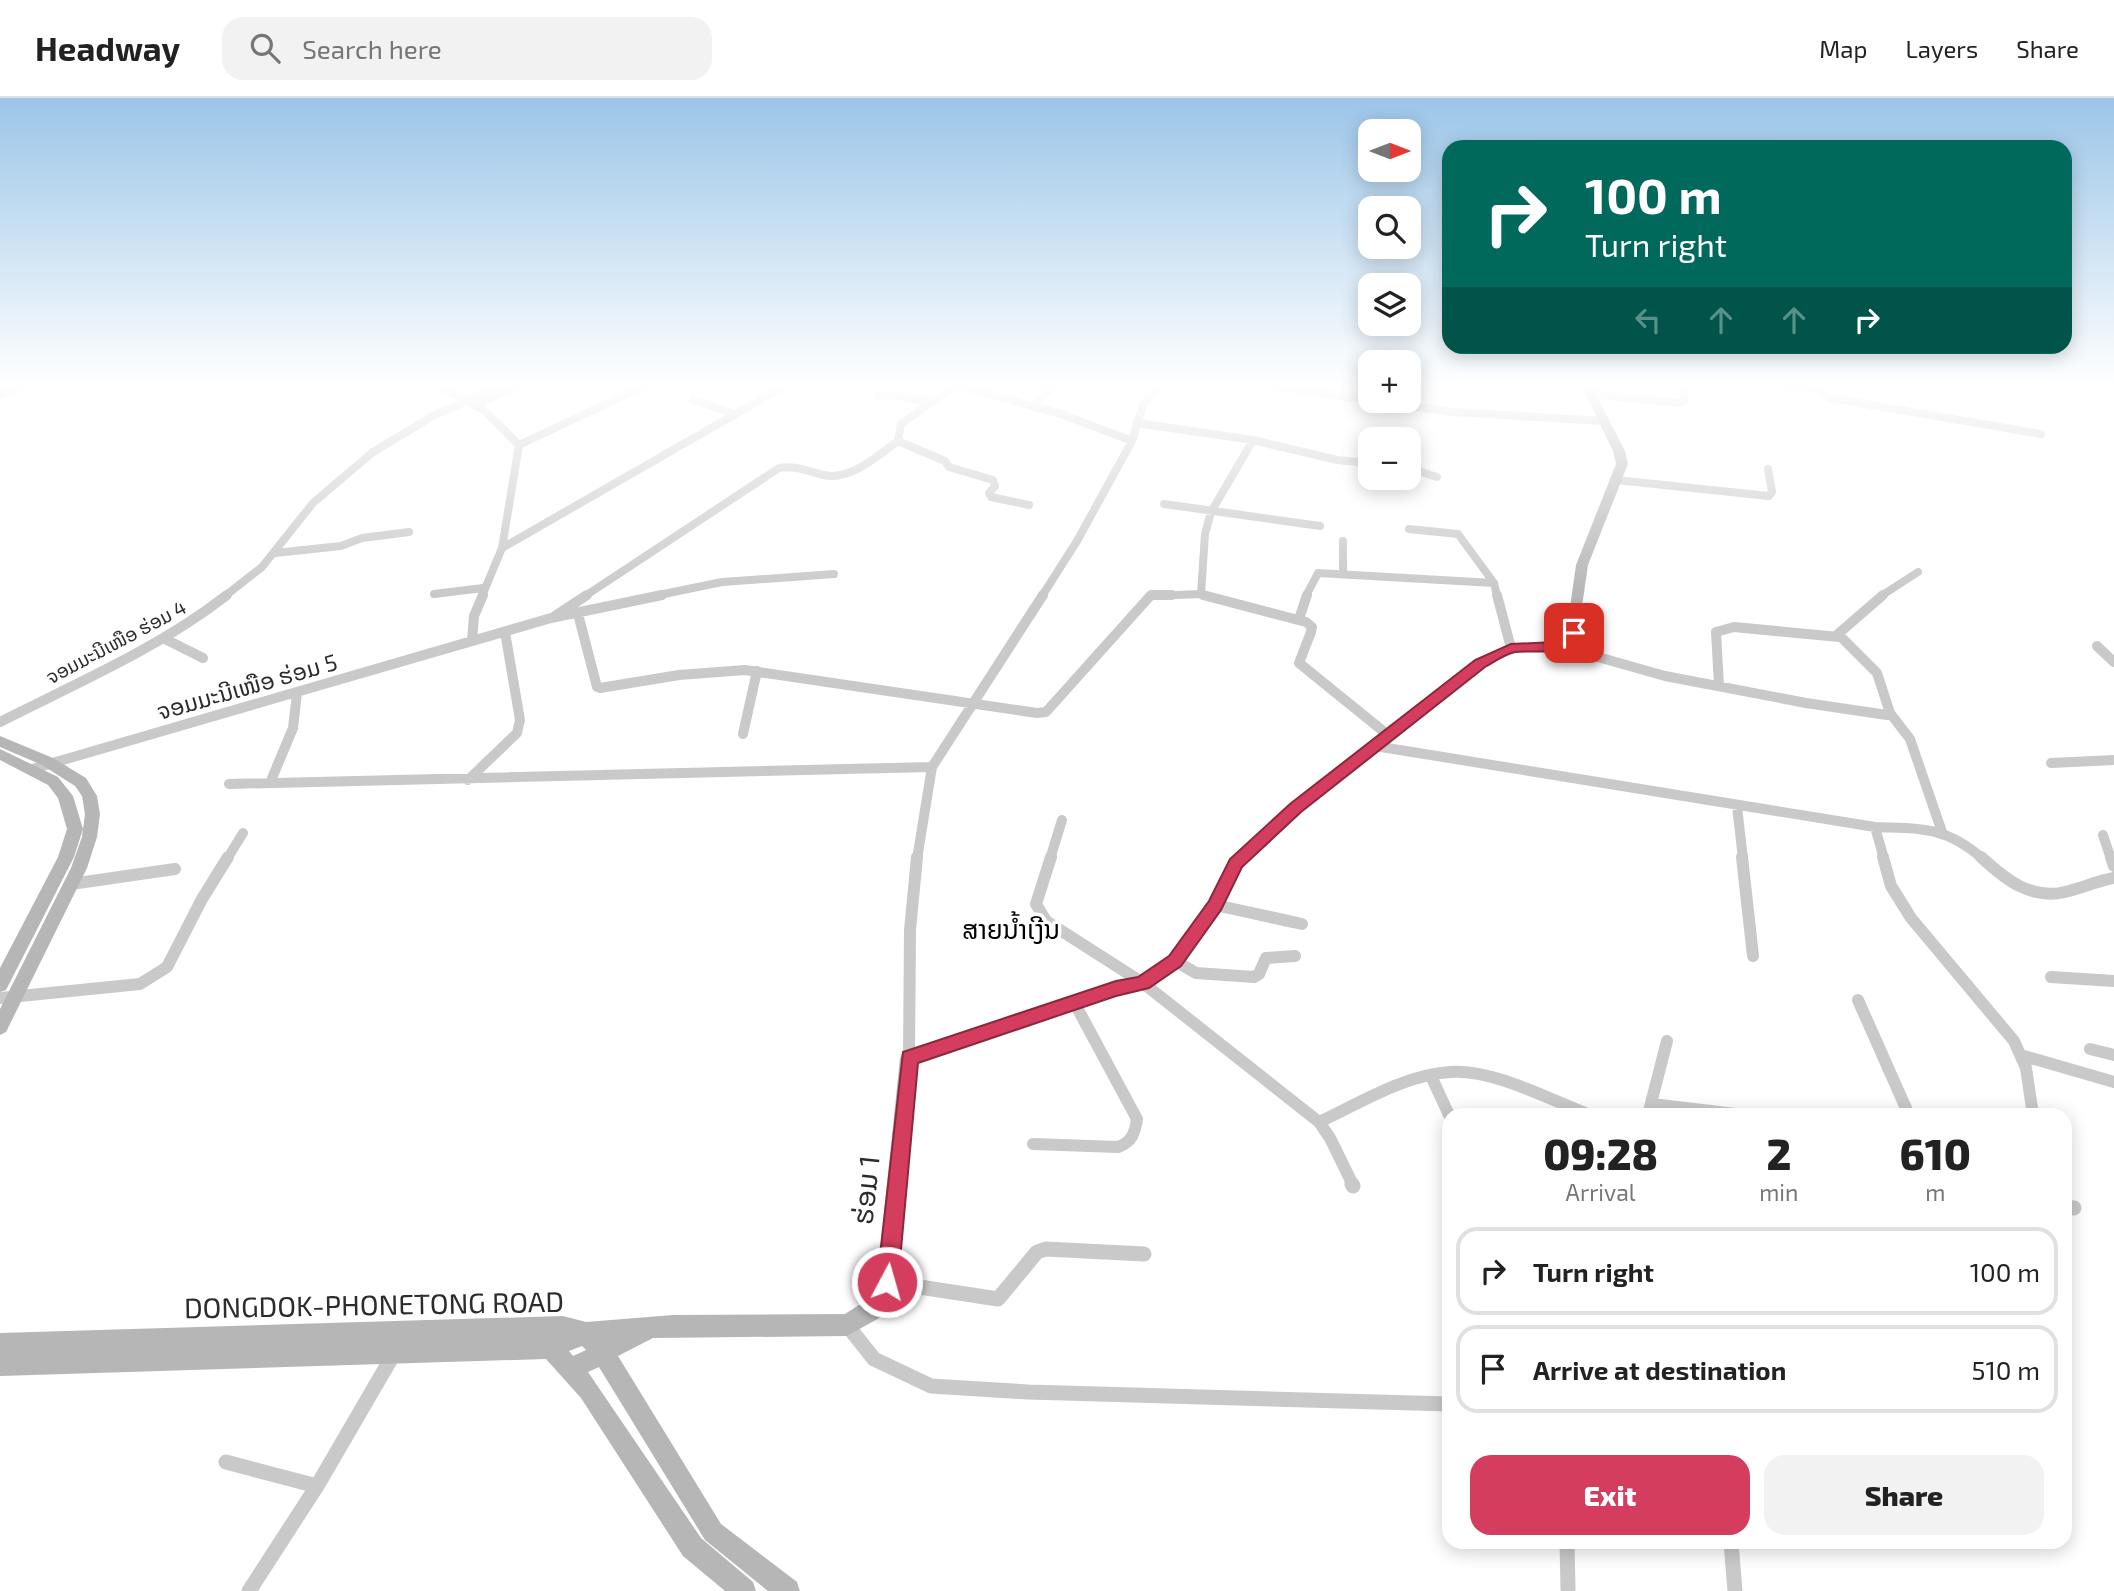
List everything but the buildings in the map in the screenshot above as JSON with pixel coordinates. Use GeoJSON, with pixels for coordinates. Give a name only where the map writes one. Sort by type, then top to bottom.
{"type":"FeatureCollection","features":[{"type":"Feature","properties":{"kind":"street","name":"ຈອມມະນີເໜືອ ຮ່ອມ 4"},"geometry":{"type":"LineString","coordinates":[[0,722],[163,638],[243,584],[275,553],[313,503],[370,455]]}},
{"type":"Feature","properties":{"kind":"street"},"geometry":{"type":"LineString","coordinates":[[472,641],[474,616],[502,548],[517,455]]}},
{"type":"Feature","properties":{"kind":"street"},"geometry":{"type":"LineString","coordinates":[[502,548],[662,455]]}},
{"type":"Feature","properties":{"kind":"street"},"geometry":{"type":"LineString","coordinates":[[551,618],[779,468],[790,466],[827,476],[839,475],[856,470],[878,455]]}},
{"type":"Feature","properties":{"kind":"street"},"geometry":{"type":"LineString","coordinates":[[930,455],[945,461],[949,467],[993,480],[995,486],[989,493],[992,497],[1028,505]]}},
{"type":"Feature","properties":{"kind":"street"},"geometry":{"type":"LineString","coordinates":[[1124,455],[1077,541],[976,702],[932,766],[925,821],[914,873],[910,930],[909,1058],[1116,988],[1143,983],[1175,961],[1215,905],[1236,863],[1296,808],[1480,663],[1511,648],[1559,646],[1625,666],[1719,686],[1881,715],[1890,713]]}},
{"type":"Feature","properties":{"kind":"street"},"geometry":{"type":"LineString","coordinates":[[1201,594],[1205,534],[1212,512],[1245,455]]}},
{"type":"Feature","properties":{"kind":"street"},"geometry":{"type":"LineString","coordinates":[[1315,455],[1358,462]]}},
{"type":"Feature","properties":{"kind":"street"},"geometry":{"type":"LineString","coordinates":[[1559,646],[1572,638],[1574,633],[1582,565],[1622,464],[1619,455]]}},
{"type":"Feature","properties":{"kind":"street"},"geometry":{"type":"LineString","coordinates":[[1616,480],[1769,496],[1772,492],[1768,469]]}},
{"type":"Feature","properties":{"kind":"street"},"geometry":{"type":"LineString","coordinates":[[1421,472],[1437,477]]}},
{"type":"Feature","properties":{"kind":"street"},"geometry":{"type":"LineString","coordinates":[[1164,504],[1320,526]]}},
{"type":"Feature","properties":{"kind":"street"},"geometry":{"type":"LineString","coordinates":[[1409,529],[1458,534],[1494,583],[1511,648]]}},
{"type":"Feature","properties":{"kind":"street"},"geometry":{"type":"LineString","coordinates":[[275,553],[341,546],[362,538],[410,532]]}},
{"type":"Feature","properties":{"kind":"street"},"geometry":{"type":"LineString","coordinates":[[1343,541],[1343,573]]}},
{"type":"Feature","properties":{"kind":"street"},"geometry":{"type":"LineString","coordinates":[[1839,638],[1840,630],[1887,591],[1918,572]]}},
{"type":"Feature","properties":{"kind":"street"},"geometry":{"type":"LineString","coordinates":[[1299,619],[1309,587],[1318,573],[1494,583]]}},
{"type":"Feature","properties":{"kind":"street"},"geometry":{"type":"LineString","coordinates":[[551,618],[723,582],[834,574]]}},
{"type":"Feature","properties":{"kind":"street"},"geometry":{"type":"LineString","coordinates":[[434,594],[483,589]]}},
{"type":"Feature","properties":{"kind":"street"},"geometry":{"type":"LineString","coordinates":[[579,614],[597,687],[600,688],[679,675],[757,671],[1046,712],[1151,595],[1201,594],[1219,601],[1299,619],[1312,627],[1299,663],[1388,736]]}},
{"type":"Feature","properties":{"kind":"street","name":"ຈອມມະນີເໜືອ ຮ່ອມ 5"},"geometry":{"type":"LineString","coordinates":[[32,769],[551,618]]}},
{"type":"Feature","properties":{"kind":"street"},"geometry":{"type":"LineString","coordinates":[[1719,686],[1716,632],[1721,629],[1734,627],[1839,638],[1877,673],[1890,713],[1910,739],[1942,832]]}},
{"type":"Feature","properties":{"kind":"street"},"geometry":{"type":"LineString","coordinates":[[468,780],[517,733],[520,720],[505,632]]}},
{"type":"Feature","properties":{"kind":"street"},"geometry":{"type":"LineString","coordinates":[[163,638],[203,658]]}},
{"type":"Feature","properties":{"kind":"street"},"geometry":{"type":"LineString","coordinates":[[2097,646],[2114,662]]}},
{"type":"Feature","properties":{"kind":"street"},"geometry":{"type":"LineString","coordinates":[[743,734],[757,671]]}},
{"type":"Feature","properties":{"kind":"street"},"geometry":{"type":"LineString","coordinates":[[270,783],[293,728],[297,692]]}},
{"type":"Feature","properties":{"kind":"street"},"geometry":{"type":"LineString","coordinates":[[0,741],[54,762],[81,780],[93,804],[90,842],[71,884],[8,998],[0,1027]]}},
{"type":"Feature","properties":{"kind":"street"},"geometry":{"type":"LineString","coordinates":[[1374,746],[1875,827],[1942,832],[1959,840],[2013,884],[2048,895],[2114,878]]}},
{"type":"Feature","properties":{"kind":"street"},"geometry":{"type":"LineString","coordinates":[[0,985],[66,857],[75,829],[65,796],[53,781],[3,757]]}},
{"type":"Feature","properties":{"kind":"street"},"geometry":{"type":"LineString","coordinates":[[2051,763],[2114,760]]}},
{"type":"Feature","properties":{"kind":"street"},"geometry":{"type":"LineString","coordinates":[[229,784],[468,780],[932,766]]}},
{"type":"Feature","properties":{"kind":"street"},"geometry":{"type":"LineString","coordinates":[[1737,806],[1753,956]]}},
{"type":"Feature","properties":{"kind":"street"},"geometry":{"type":"LineString","coordinates":[[1062,820],[1042,877],[1036,904],[1046,921],[1143,983],[1319,1122],[1330,1138],[1353,1186]]}},
{"type":"Feature","properties":{"kind":"street"},"geometry":{"type":"LineString","coordinates":[[1875,827],[1891,886],[1911,918],[2024,1056],[2029,1072],[2032,1108]]}},
{"type":"Feature","properties":{"kind":"street"},"geometry":{"type":"LineString","coordinates":[[8,998],[141,984],[167,967],[202,899],[243,833]]}},
{"type":"Feature","properties":{"kind":"street"},"geometry":{"type":"LineString","coordinates":[[2103,835],[2114,866]]}},
{"type":"Feature","properties":{"kind":"street"},"geometry":{"type":"LineString","coordinates":[[71,884],[175,869]]}},
{"type":"Feature","properties":{"kind":"street"},"geometry":{"type":"LineString","coordinates":[[1215,905],[1302,924]]}},
{"type":"Feature","properties":{"kind":"street"},"geometry":{"type":"LineString","coordinates":[[1175,961],[1196,973],[1254,977],[1259,974],[1266,958],[1295,956]]}},
{"type":"Feature","properties":{"kind":"street"},"geometry":{"type":"LineString","coordinates":[[2051,977],[2114,981]]}},
{"type":"Feature","properties":{"kind":"street"},"geometry":{"type":"LineString","coordinates":[[1858,1000],[1906,1108]]}},
{"type":"Feature","properties":{"kind":"street"},"geometry":{"type":"LineString","coordinates":[[1033,1144],[1118,1147],[1127,1144],[1135,1135],[1137,1119],[1074,1003]]}},
{"type":"Feature","properties":{"kind":"street"},"geometry":{"type":"LineString","coordinates":[[1650,1108],[1667,1041]]}},
{"type":"Feature","properties":{"kind":"street"},"geometry":{"type":"LineString","coordinates":[[2090,1049],[2114,1055]]}},
{"type":"Feature","properties":{"kind":"street"},"geometry":{"type":"LineString","coordinates":[[2024,1056],[2114,1082]]}},
{"type":"Feature","properties":{"kind":"street","name":"ຮ່ອມ 1"},"geometry":{"type":"LineString","coordinates":[[847,1325],[873,1309],[887,1282],[909,1058]]}},
{"type":"Feature","properties":{"kind":"street"},"geometry":{"type":"LineString","coordinates":[[1319,1122],[1431,1076],[1466,1072],[1570,1108]]}},
{"type":"Feature","properties":{"kind":"street"},"geometry":{"type":"LineString","coordinates":[[1431,1076],[1446,1108]]}},
{"type":"Feature","properties":{"kind":"street"},"geometry":{"type":"LineString","coordinates":[[887,1282],[998,1299],[1037,1252],[1046,1249],[1144,1254]]}},
{"type":"Feature","properties":{"kind":"street"},"geometry":{"type":"LineString","coordinates":[[551,1348],[586,1333],[653,1326],[847,1325],[874,1359],[930,1386],[1028,1392],[1442,1404]]}},
{"type":"Feature","properties":{"kind":"street"},"geometry":{"type":"LineString","coordinates":[[572,1369],[653,1326]]}},
{"type":"Feature","properties":{"kind":"street","name":"DONGDOK-PHONETONG ROAD"},"geometry":{"type":"LineString","coordinates":[[0,1344],[563,1327],[586,1333],[603,1354],[713,1532],[788,1591]]}},
{"type":"Feature","properties":{"kind":"street"},"geometry":{"type":"LineString","coordinates":[[249,1591],[317,1486],[394,1354],[404,1331]]}},
{"type":"Feature","properties":{"kind":"street","name":"DONGDOK-PHONETONG ROAD"},"geometry":{"type":"LineString","coordinates":[[0,1364],[551,1348],[589,1390],[692,1547],[744,1591]]}},
{"type":"Feature","properties":{"kind":"street"},"geometry":{"type":"LineString","coordinates":[[226,1462],[317,1486]]}},
{"type":"Feature","properties":{"kind":"street"},"geometry":{"type":"LineString","coordinates":[[1567,1549],[1568,1589]]}},
{"type":"Feature","properties":{"kind":"street"},"geometry":{"type":"LineString","coordinates":[[1732,1549],[1735,1591]]}},
{"type":"Feature","properties":{"kind":"district","name":"ສາຍນ້ຳເງີນ"},"geometry":{"type":"Point","coordinates":[1011,930]}},
{"type":"Feature","properties":{"kind":"route"},"geometry":{"type":"LineString","coordinates":[[887,1282],[909,1058],[1116,988],[1143,983],[1175,961],[1215,905],[1236,863],[1296,808],[1480,663],[1511,648],[1559,646],[1572,638],[1574,633]]}}]}
